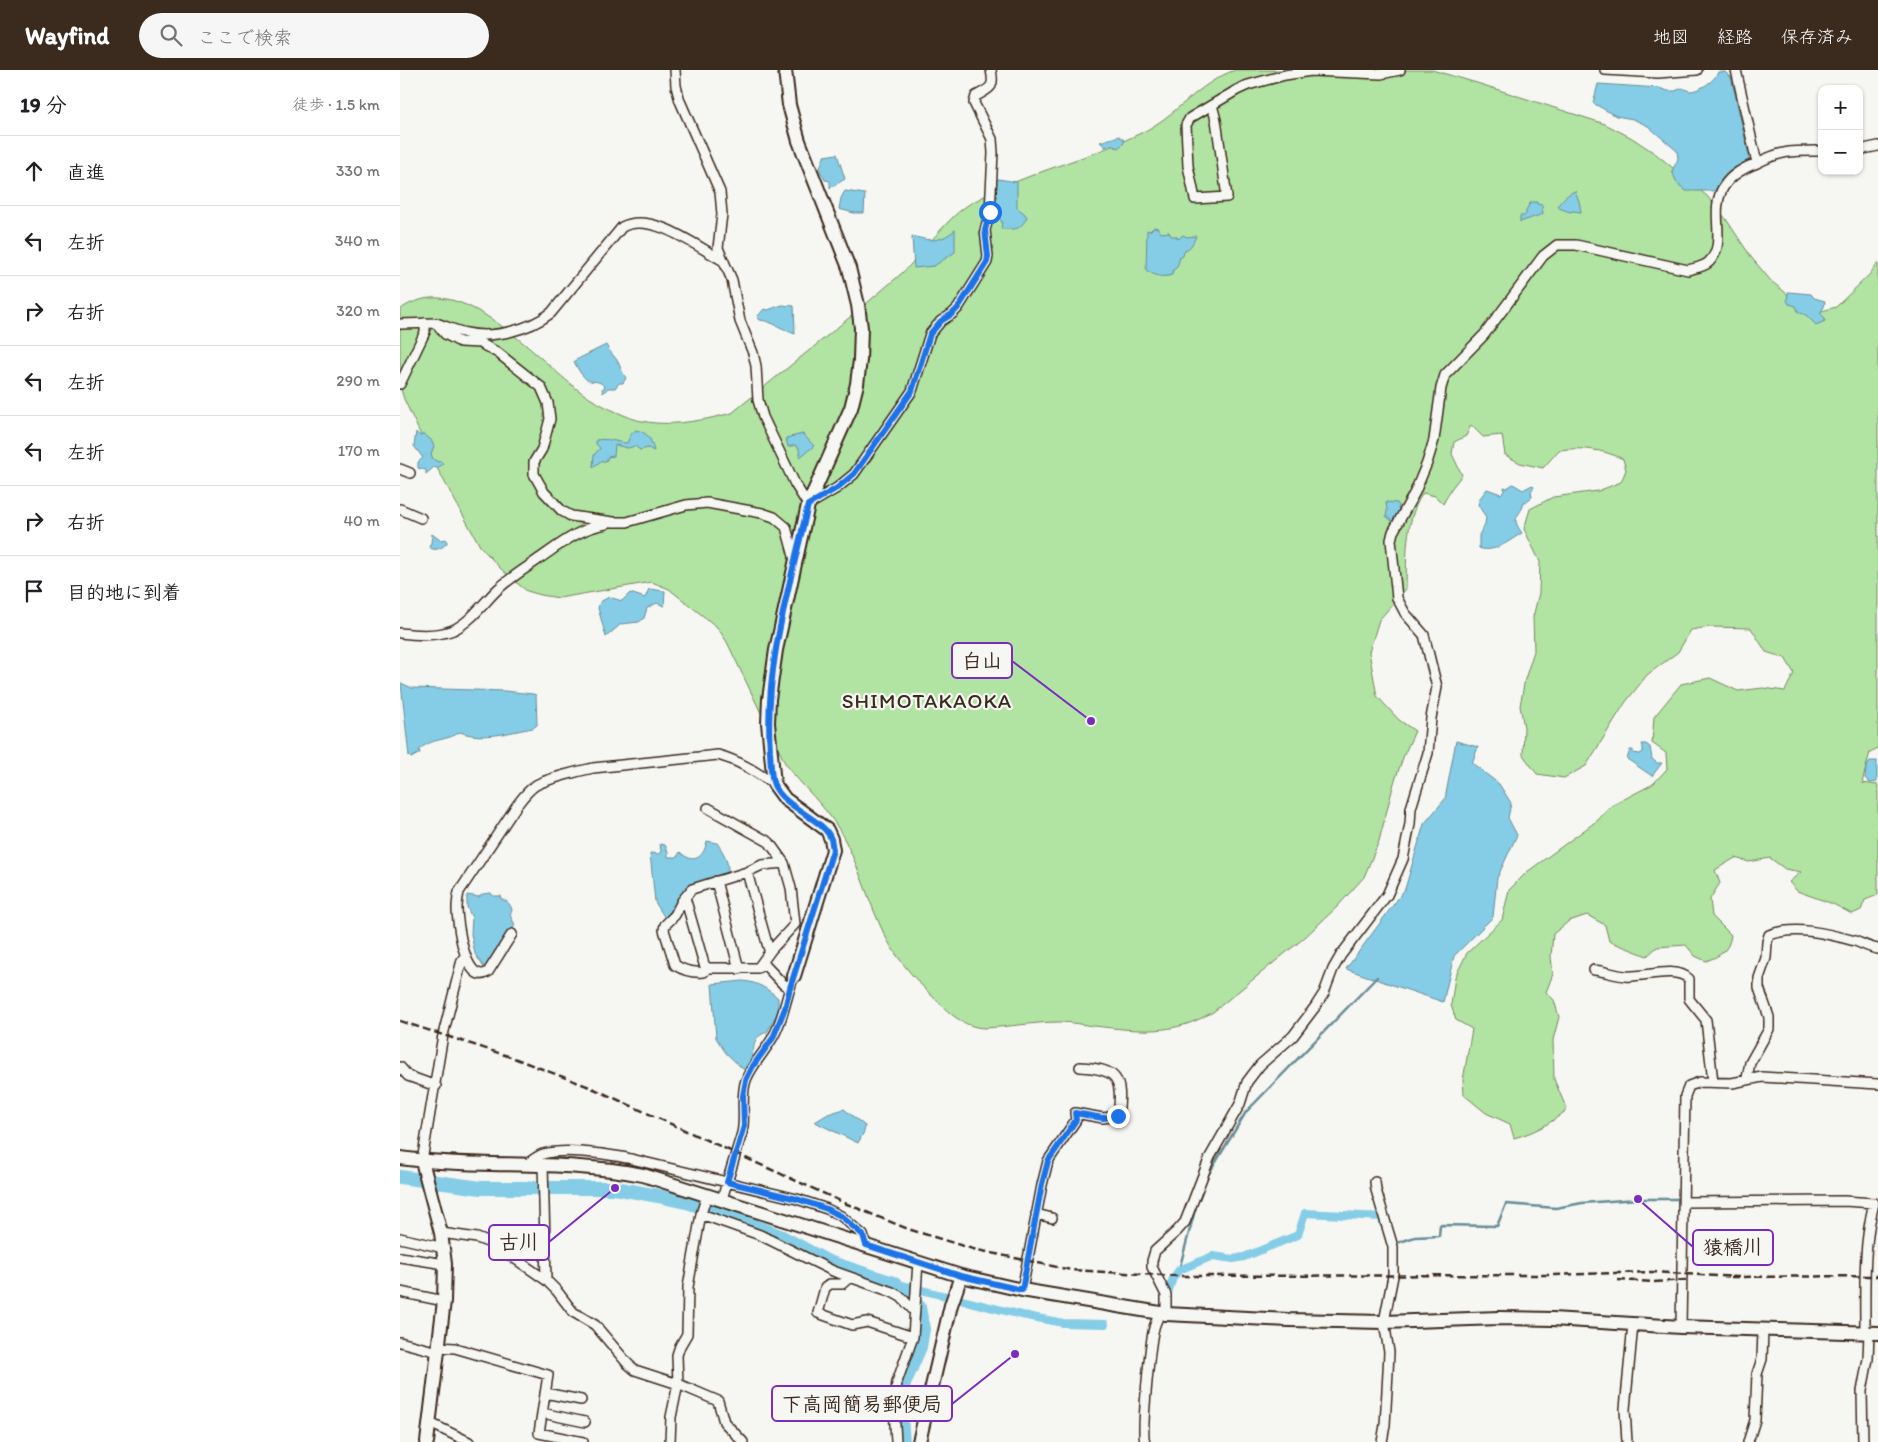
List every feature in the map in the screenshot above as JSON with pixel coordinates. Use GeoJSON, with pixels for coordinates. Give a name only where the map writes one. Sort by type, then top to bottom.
{"type":"FeatureCollection","features":[{"type":"Feature","properties":{"kind":"street"},"geometry":{"type":"LineString","coordinates":[[675,70],[676,86],[680,101],[720,192],[722,214],[718,248],[732,280],[740,321],[753,353],[756,366],[758,400],[763,417],[787,469],[808,505]]}},
{"type":"Feature","properties":{"kind":"street"},"geometry":{"type":"LineString","coordinates":[[774,784],[768,723],[769,699],[776,650],[808,505],[851,408],[860,360],[861,328],[858,305],[848,268],[793,122],[785,70]]}},
{"type":"Feature","properties":{"kind":"street"},"geometry":{"type":"LineString","coordinates":[[808,505],[837,488],[854,474],[912,391],[930,334],[941,321],[958,308],[987,262],[985,230],[990,212],[992,139],[974,103],[976,96],[991,87],[994,81],[991,70]]}},
{"type":"Feature","properties":{"kind":"street"},"geometry":{"type":"LineString","coordinates":[[1212,105],[1218,129],[1227,197],[1196,199],[1188,166],[1186,124],[1190,118],[1212,105],[1248,85],[1285,76],[1311,71],[1381,74],[1400,70]]}},
{"type":"Feature","properties":{"kind":"street"},"geometry":{"type":"LineString","coordinates":[[1605,70],[1658,73],[1697,70]]}},
{"type":"Feature","properties":{"kind":"street"},"geometry":{"type":"LineString","coordinates":[[1736,70],[1757,163]]}},
{"type":"Feature","properties":{"kind":"street"},"geometry":{"type":"LineString","coordinates":[[1863,149],[1878,146]]}},
{"type":"Feature","properties":{"kind":"street"},"geometry":{"type":"LineString","coordinates":[[1146,1442],[1143,1430],[1154,1328],[1163,1314],[1166,1295],[1152,1267],[1155,1251],[1178,1231],[1185,1222],[1206,1165],[1240,1104],[1247,1082],[1260,1065],[1293,1036],[1315,1007],[1341,955],[1387,895],[1403,859],[1411,808],[1428,753],[1431,718],[1437,687],[1424,635],[1405,613],[1397,598],[1391,540],[1393,532],[1416,492],[1427,463],[1434,440],[1441,388],[1445,375],[1484,335],[1543,256],[1557,245],[1576,245],[1688,270],[1701,267],[1709,262],[1716,249],[1717,204],[1729,179],[1740,170],[1776,154],[1792,150],[1818,151]]}},
{"type":"Feature","properties":{"kind":"street"},"geometry":{"type":"LineString","coordinates":[[400,324],[436,322],[467,333],[488,334],[507,332],[528,326],[551,312],[622,227],[631,222],[644,222],[670,230],[722,260]]}},
{"type":"Feature","properties":{"kind":"street"},"geometry":{"type":"LineString","coordinates":[[436,322],[445,334],[460,342],[480,343],[498,353],[540,387],[548,403],[550,419],[542,449],[534,462],[534,474],[537,483],[566,514],[613,522],[627,522],[686,505],[707,503],[762,513],[774,517],[786,526],[796,562]]}},
{"type":"Feature","properties":{"kind":"street"},"geometry":{"type":"LineString","coordinates":[[400,384],[425,332],[425,323]]}},
{"type":"Feature","properties":{"kind":"street"},"geometry":{"type":"LineString","coordinates":[[400,469],[410,473]]}},
{"type":"Feature","properties":{"kind":"street"},"geometry":{"type":"LineString","coordinates":[[400,509],[422,518]]}},
{"type":"Feature","properties":{"kind":"street"},"geometry":{"type":"LineString","coordinates":[[400,633],[431,634],[452,630],[465,623],[499,588],[577,533],[596,525],[613,522]]}},
{"type":"Feature","properties":{"kind":"street"},"geometry":{"type":"LineString","coordinates":[[512,934],[488,972],[478,974],[470,966],[465,956],[457,908],[459,892],[526,794],[535,786],[578,771],[718,755],[749,767],[774,784],[785,799],[827,830],[832,839],[833,850],[785,1008],[773,1038],[753,1066],[746,1080],[743,1096],[744,1126],[722,1199]]}},
{"type":"Feature","properties":{"kind":"street"},"geometry":{"type":"LineString","coordinates":[[708,808],[769,842],[784,863],[791,888],[795,924],[771,950],[758,968],[707,968],[704,972],[695,973],[675,965],[664,930],[692,889],[747,872],[762,865],[784,863]]}},
{"type":"Feature","properties":{"kind":"street"},"geometry":{"type":"LineString","coordinates":[[747,872],[768,946],[771,950]]}},
{"type":"Feature","properties":{"kind":"street"},"geometry":{"type":"LineString","coordinates":[[716,881],[739,969]]}},
{"type":"Feature","properties":{"kind":"street"},"geometry":{"type":"LineString","coordinates":[[684,899],[704,964],[707,968]]}},
{"type":"Feature","properties":{"kind":"street"},"geometry":{"type":"LineString","coordinates":[[1747,1078],[1750,1063],[1769,1029],[1769,1017],[1759,988],[1759,978],[1766,958],[1767,942],[1770,935],[1780,931],[1800,930],[1830,935],[1878,949]]}},
{"type":"Feature","properties":{"kind":"street"},"geometry":{"type":"LineString","coordinates":[[427,1442],[439,1349],[446,1264],[441,1233],[422,1161],[443,1035],[462,960],[465,956]]}},
{"type":"Feature","properties":{"kind":"street"},"geometry":{"type":"LineString","coordinates":[[763,963],[782,984],[792,982]]}},
{"type":"Feature","properties":{"kind":"street"},"geometry":{"type":"LineString","coordinates":[[1594,970],[1624,976],[1671,973],[1685,975],[1689,979],[1689,999],[1706,1020],[1713,1082]]}},
{"type":"Feature","properties":{"kind":"street"},"geometry":{"type":"LineString","coordinates":[[1022,1290],[1048,1161],[1076,1120],[1075,1113],[1103,1118],[1118,1116],[1120,1102],[1117,1081],[1110,1072],[1098,1068],[1080,1066]]}},
{"type":"Feature","properties":{"kind":"street"},"geometry":{"type":"LineString","coordinates":[[401,1073],[436,1086]]}},
{"type":"Feature","properties":{"kind":"street"},"geometry":{"type":"LineString","coordinates":[[1681,1328],[1685,1096],[1689,1086],[1700,1082],[1732,1083],[1747,1078],[1762,1077],[1878,1084]]}},
{"type":"Feature","properties":{"kind":"street"},"geometry":{"type":"LineString","coordinates":[[526,1165],[543,1154],[606,1154],[727,1182],[797,1199],[827,1209],[841,1216],[863,1235],[866,1245]]}},
{"type":"Feature","properties":{"kind":"street"},"geometry":{"type":"LineString","coordinates":[[400,1158],[422,1161],[620,1170],[643,1175],[706,1198],[722,1199],[961,1276],[1022,1290],[1163,1314],[1280,1320],[1384,1322],[1499,1318],[1552,1319],[1681,1328],[1871,1333]]}},
{"type":"Feature","properties":{"kind":"street"},"geometry":{"type":"LineString","coordinates":[[543,1165],[546,1280]]}},
{"type":"Feature","properties":{"kind":"street"},"geometry":{"type":"LineString","coordinates":[[1375,1182],[1393,1245],[1393,1276],[1384,1322],[1389,1352],[1385,1425],[1382,1442]]}},
{"type":"Feature","properties":{"kind":"street"},"geometry":{"type":"LineString","coordinates":[[670,1442],[671,1417],[678,1384],[677,1356],[687,1334],[688,1287],[706,1198]]}},
{"type":"Feature","properties":{"kind":"street"},"geometry":{"type":"LineString","coordinates":[[1684,1200],[1844,1201],[1874,1204],[1868,1226],[1866,1257],[1871,1333],[1862,1391],[1863,1442]]}},
{"type":"Feature","properties":{"kind":"street"},"geometry":{"type":"LineString","coordinates":[[702,1213],[760,1236],[833,1271],[892,1292],[901,1297],[914,1310]]}},
{"type":"Feature","properties":{"kind":"street"},"geometry":{"type":"LineString","coordinates":[[1036,1214],[1052,1218]]}},
{"type":"Feature","properties":{"kind":"street"},"geometry":{"type":"LineString","coordinates":[[441,1233],[477,1238],[495,1245],[546,1280],[574,1312],[594,1325],[628,1364],[636,1370],[678,1384],[718,1402],[724,1422],[743,1442]]}},
{"type":"Feature","properties":{"kind":"street"},"geometry":{"type":"LineString","coordinates":[[400,1238],[444,1248]]}},
{"type":"Feature","properties":{"kind":"street"},"geometry":{"type":"LineString","coordinates":[[400,1257],[446,1264]]}},
{"type":"Feature","properties":{"kind":"street"},"geometry":{"type":"LineString","coordinates":[[896,1442],[894,1408],[897,1382],[913,1337],[918,1262]]}},
{"type":"Feature","properties":{"kind":"street"},"geometry":{"type":"LineString","coordinates":[[919,1442],[951,1305],[961,1276]]}},
{"type":"Feature","properties":{"kind":"street"},"geometry":{"type":"LineString","coordinates":[[850,1278],[842,1284],[830,1284],[825,1288],[818,1314],[852,1325],[867,1322],[913,1337]]}},
{"type":"Feature","properties":{"kind":"street"},"geometry":{"type":"LineString","coordinates":[[400,1292],[444,1301]]}},
{"type":"Feature","properties":{"kind":"street"},"geometry":{"type":"LineString","coordinates":[[1626,1442],[1625,1409],[1633,1324]]}},
{"type":"Feature","properties":{"kind":"street"},"geometry":{"type":"LineString","coordinates":[[1748,1442],[1755,1420],[1757,1374],[1762,1359],[1763,1330]]}},
{"type":"Feature","properties":{"kind":"street"},"geometry":{"type":"LineString","coordinates":[[400,1342],[439,1349],[455,1348],[548,1375],[538,1433],[583,1442]]}},
{"type":"Feature","properties":{"kind":"street"},"geometry":{"type":"LineString","coordinates":[[545,1392],[581,1400]]}},
{"type":"Feature","properties":{"kind":"street"},"geometry":{"type":"LineString","coordinates":[[542,1413],[585,1422]]}},
{"type":"Feature","properties":{"kind":"street"},"geometry":{"type":"LineString","coordinates":[[430,1423],[469,1442]]}},
{"type":"Feature","properties":{"kind":"green space"},"geometry":{"type":"Polygon","coordinates":[[[1235,70],[1432,70],[1605,124],[1632,138],[1656,154],[1707,196],[1726,219],[1751,257],[1771,281],[1806,309],[1822,311],[1836,307],[1870,274],[1878,262],[1878,748],[1870,752],[1862,783],[1878,785],[1878,895],[1865,900],[1861,910],[1852,914],[1833,904],[1797,891],[1789,882],[1801,872],[1785,869],[1770,858],[1749,862],[1735,858],[1715,870],[1720,883],[1710,899],[1712,916],[1731,935],[1730,941],[1723,952],[1706,961],[1695,956],[1686,945],[1657,947],[1647,956],[1609,941],[1605,925],[1587,915],[1569,921],[1553,934],[1551,957],[1553,974],[1546,992],[1554,1000],[1559,1017],[1553,1040],[1554,1079],[1567,1110],[1542,1127],[1514,1138],[1510,1124],[1486,1113],[1464,1095],[1463,1080],[1472,1029],[1456,1020],[1451,1005],[1455,977],[1467,953],[1502,920],[1509,890],[1527,872],[1598,820],[1611,806],[1653,784],[1667,769],[1666,753],[1652,743],[1654,717],[1681,684],[1710,678],[1738,691],[1763,688],[1785,691],[1794,673],[1785,658],[1766,652],[1751,628],[1710,627],[1691,630],[1678,652],[1647,675],[1625,703],[1586,766],[1564,778],[1537,774],[1523,755],[1524,727],[1520,706],[1525,679],[1534,651],[1533,617],[1539,593],[1540,562],[1524,529],[1530,509],[1553,497],[1598,491],[1621,482],[1626,470],[1623,459],[1599,451],[1576,449],[1559,450],[1543,468],[1520,463],[1505,455],[1502,435],[1483,437],[1471,425],[1466,436],[1454,442],[1452,454],[1462,475],[1451,489],[1443,504],[1435,496],[1423,493],[1417,504],[1412,515],[1408,540],[1406,589],[1379,620],[1369,652],[1377,696],[1399,720],[1415,731],[1394,783],[1379,841],[1364,877],[1337,907],[1304,938],[1213,1012],[1184,1025],[1155,1030],[1141,1030],[1060,1022],[984,1028],[969,1025],[950,1013],[918,981],[890,946],[840,831],[785,763],[727,642],[717,627],[669,589],[652,582],[559,598],[527,591],[500,568],[480,546],[432,459],[404,399],[400,386],[400,310],[420,300],[440,298],[461,303],[483,313],[524,344],[583,394],[631,418],[656,423],[682,423],[732,413],[901,274],[963,208],[1014,182],[1099,151],[1141,133],[1165,118],[1209,83],[1235,70]]]}},
{"type":"Feature","properties":{"kind":"water"},"geometry":{"type":"Polygon","coordinates":[[[1718,72],[1725,72],[1731,77],[1749,162],[1728,172],[1715,191],[1686,191],[1677,183],[1672,171],[1678,159],[1677,151],[1648,126],[1633,119],[1616,116],[1593,103],[1598,84],[1659,88],[1668,91],[1682,88],[1690,91],[1706,85],[1714,79],[1718,72]]]}},
{"type":"Feature","properties":{"kind":"water"},"geometry":{"type":"Polygon","coordinates":[[[1119,136],[1124,140],[1124,143],[1118,148],[1111,145],[1105,147],[1100,142],[1119,136]]]}},
{"type":"Feature","properties":{"kind":"water"},"geometry":{"type":"Polygon","coordinates":[[[837,154],[845,179],[830,188],[830,181],[825,180],[820,166],[824,156],[837,154]]]}},
{"type":"Feature","properties":{"kind":"water"},"geometry":{"type":"Polygon","coordinates":[[[998,179],[1017,182],[1017,208],[1027,217],[1020,227],[1001,229],[1002,222],[993,209],[994,182],[998,179]]]}},
{"type":"Feature","properties":{"kind":"water"},"geometry":{"type":"Polygon","coordinates":[[[845,191],[865,194],[864,213],[854,213],[839,209],[841,198],[845,191]]]}},
{"type":"Feature","properties":{"kind":"water"},"geometry":{"type":"Polygon","coordinates":[[[1575,191],[1581,212],[1570,212],[1559,208],[1558,206],[1563,199],[1575,191]]]}},
{"type":"Feature","properties":{"kind":"water"},"geometry":{"type":"Polygon","coordinates":[[[1531,202],[1537,202],[1537,204],[1542,205],[1543,214],[1520,222],[1520,216],[1526,214],[1526,210],[1531,202]]]}},
{"type":"Feature","properties":{"kind":"water"},"geometry":{"type":"Polygon","coordinates":[[[1154,227],[1158,228],[1161,233],[1169,232],[1171,236],[1176,236],[1178,239],[1183,235],[1187,237],[1196,236],[1191,245],[1184,251],[1183,256],[1180,257],[1172,275],[1159,276],[1146,270],[1147,230],[1150,231],[1154,227]]]}},
{"type":"Feature","properties":{"kind":"water"},"geometry":{"type":"Polygon","coordinates":[[[955,230],[955,252],[934,266],[914,268],[912,236],[934,240],[944,237],[955,230]]]}},
{"type":"Feature","properties":{"kind":"water"},"geometry":{"type":"Polygon","coordinates":[[[1788,292],[1811,294],[1814,298],[1825,301],[1820,313],[1825,318],[1825,321],[1816,325],[1806,315],[1798,312],[1796,306],[1789,304],[1787,300],[1788,292]]]}},
{"type":"Feature","properties":{"kind":"water"},"geometry":{"type":"Polygon","coordinates":[[[782,305],[794,306],[795,334],[760,320],[757,317],[764,309],[768,310],[782,305]]]}},
{"type":"Feature","properties":{"kind":"water"},"geometry":{"type":"Polygon","coordinates":[[[606,345],[617,360],[626,378],[623,383],[619,383],[615,388],[608,388],[603,393],[602,389],[605,387],[600,383],[586,379],[574,361],[606,345]]]}},
{"type":"Feature","properties":{"kind":"water"},"geometry":{"type":"Polygon","coordinates":[[[636,430],[649,437],[654,451],[648,448],[640,450],[635,446],[628,448],[615,445],[614,456],[608,457],[606,461],[601,461],[593,467],[594,455],[600,448],[596,444],[596,440],[627,443],[631,434],[636,430]]]}},
{"type":"Feature","properties":{"kind":"water"},"geometry":{"type":"Polygon","coordinates":[[[416,432],[420,436],[424,434],[431,440],[434,446],[431,454],[433,459],[438,462],[441,461],[443,464],[437,468],[434,467],[426,474],[426,470],[418,468],[418,462],[423,458],[414,446],[416,432]]]}},
{"type":"Feature","properties":{"kind":"water"},"geometry":{"type":"Polygon","coordinates":[[[803,434],[814,446],[800,457],[799,448],[795,445],[788,447],[786,438],[803,434]]]}},
{"type":"Feature","properties":{"kind":"water"},"geometry":{"type":"Polygon","coordinates":[[[1513,484],[1523,490],[1532,485],[1534,487],[1531,491],[1532,497],[1524,503],[1516,520],[1522,533],[1496,548],[1479,548],[1479,535],[1485,524],[1486,517],[1478,505],[1480,498],[1487,489],[1501,494],[1504,491],[1504,487],[1507,488],[1513,484]]]}},
{"type":"Feature","properties":{"kind":"water"},"geometry":{"type":"Polygon","coordinates":[[[1386,502],[1397,503],[1398,509],[1403,514],[1396,515],[1392,521],[1386,516],[1386,502]]]}},
{"type":"Feature","properties":{"kind":"water"},"geometry":{"type":"Polygon","coordinates":[[[432,534],[440,540],[446,539],[447,543],[438,549],[429,547],[432,534]]]}},
{"type":"Feature","properties":{"kind":"water"},"geometry":{"type":"Polygon","coordinates":[[[649,589],[665,591],[664,606],[657,603],[647,608],[644,618],[639,622],[621,624],[606,637],[598,608],[600,602],[609,597],[622,601],[630,593],[645,598],[649,589]]]}},
{"type":"Feature","properties":{"kind":"water"},"geometry":{"type":"Polygon","coordinates":[[[401,683],[412,688],[505,691],[533,694],[536,695],[537,725],[533,728],[487,736],[469,735],[460,732],[428,743],[419,750],[420,753],[411,758],[409,756],[401,683]]]}},
{"type":"Feature","properties":{"kind":"water"},"geometry":{"type":"Polygon","coordinates":[[[1456,741],[1478,747],[1472,763],[1499,784],[1511,803],[1508,818],[1517,835],[1497,878],[1493,917],[1454,956],[1443,1002],[1346,969],[1405,889],[1424,824],[1445,799],[1456,741]]]}},
{"type":"Feature","properties":{"kind":"water"},"geometry":{"type":"Polygon","coordinates":[[[1642,744],[1650,747],[1652,759],[1657,763],[1662,763],[1652,776],[1627,759],[1630,750],[1633,750],[1633,753],[1640,754],[1643,752],[1642,744]]]}},
{"type":"Feature","properties":{"kind":"water"},"geometry":{"type":"Polygon","coordinates":[[[1870,761],[1877,761],[1877,782],[1870,783],[1865,778],[1866,768],[1870,761]]]}},
{"type":"Feature","properties":{"kind":"water"},"geometry":{"type":"Polygon","coordinates":[[[707,841],[717,843],[722,850],[727,862],[728,875],[720,874],[689,888],[665,918],[655,902],[650,853],[659,854],[661,851],[660,844],[665,845],[668,857],[677,857],[680,852],[693,859],[701,855],[707,841]]]}},
{"type":"Feature","properties":{"kind":"water"},"geometry":{"type":"Polygon","coordinates":[[[491,893],[493,896],[501,896],[501,899],[509,904],[512,910],[510,915],[515,925],[485,969],[475,954],[471,934],[472,918],[467,907],[467,895],[479,897],[483,894],[491,893]]]}},
{"type":"Feature","properties":{"kind":"water"},"geometry":{"type":"Polygon","coordinates":[[[743,981],[762,986],[778,998],[778,1012],[767,1032],[757,1038],[751,1059],[744,1070],[726,1053],[716,1038],[712,984],[743,981]]]}},
{"type":"Feature","properties":{"kind":"water"},"geometry":{"type":"Polygon","coordinates":[[[844,1109],[865,1126],[858,1143],[815,1122],[828,1114],[844,1109]]]}},
{"type":"Feature","properties":{"kind":"waterway"},"geometry":{"type":"LineString","coordinates":[[1208,1175],[1246,1112],[1377,977]]}},
{"type":"Feature","properties":{"kind":"waterway"},"geometry":{"type":"LineString","coordinates":[[400,1177],[481,1188],[615,1188],[658,1196],[690,1203],[732,1217],[780,1236],[828,1262],[893,1283],[919,1307],[923,1329],[920,1347],[904,1384],[900,1405],[903,1442]]}},
{"type":"Feature","properties":{"kind":"waterway"},"geometry":{"type":"LineString","coordinates":[[1179,1270],[1198,1199]]}},
{"type":"Feature","properties":{"kind":"waterway"},"geometry":{"type":"LineString","coordinates":[[1394,1244],[1415,1237],[1439,1236],[1440,1225],[1497,1226],[1506,1204],[1556,1208],[1582,1203],[1638,1199],[1682,1199]]}},
{"type":"Feature","properties":{"kind":"waterway"},"geometry":{"type":"LineString","coordinates":[[1168,1293],[1173,1278],[1179,1270],[1213,1256],[1233,1259],[1244,1257],[1298,1235],[1305,1213],[1382,1217],[1383,1224]]}},
{"type":"Feature","properties":{"kind":"waterway"},"geometry":{"type":"LineString","coordinates":[[893,1283],[1022,1315],[1063,1323],[1105,1324]]}},
{"type":"Feature","properties":{"kind":"railway"},"geometry":{"type":"LineString","coordinates":[[400,1021],[511,1057],[592,1088],[847,1204],[908,1229],[973,1249],[1071,1270],[1178,1276],[1549,1275],[1651,1272],[1736,1277]]}},
{"type":"Feature","properties":{"kind":"railway"},"geometry":{"type":"LineString","coordinates":[[1731,1277],[1878,1276]]}},
{"type":"Feature","properties":{"kind":"railway"},"geometry":{"type":"LineString","coordinates":[[1618,1280],[1654,1282],[1686,1280]]}},
{"type":"Feature","properties":{"kind":"place","name":"白山"},"geometry":{"type":"Point","coordinates":[1091,721]}},
{"type":"Feature","properties":{"kind":"place","name":"古川"},"geometry":{"type":"Point","coordinates":[615,1188]}},
{"type":"Feature","properties":{"kind":"place","name":"猿橋川"},"geometry":{"type":"Point","coordinates":[1638,1199]}},
{"type":"Feature","properties":{"kind":"place","name":"下高岡簡易郵便局"},"geometry":{"type":"Point","coordinates":[1015,1354]}},
{"type":"Feature","properties":{"kind":"district","name":"SHIMOTAKAOKA"},"geometry":{"type":"Point","coordinates":[927,700]}},
{"type":"Feature","properties":{"kind":"route"},"geometry":{"type":"LineString","coordinates":[[990,212],[985,230],[987,262],[958,308],[941,321],[930,334],[912,391],[854,474],[837,488],[808,505],[776,650],[769,699],[770,758],[774,784],[785,799],[827,830],[832,839],[833,850],[778,1027],[746,1080],[743,1096],[744,1126],[727,1182],[797,1199],[827,1209],[841,1216],[863,1235],[866,1245],[961,1276],[1022,1290],[1048,1161],[1076,1120],[1075,1113],[1103,1118],[1118,1116]]}}]}
